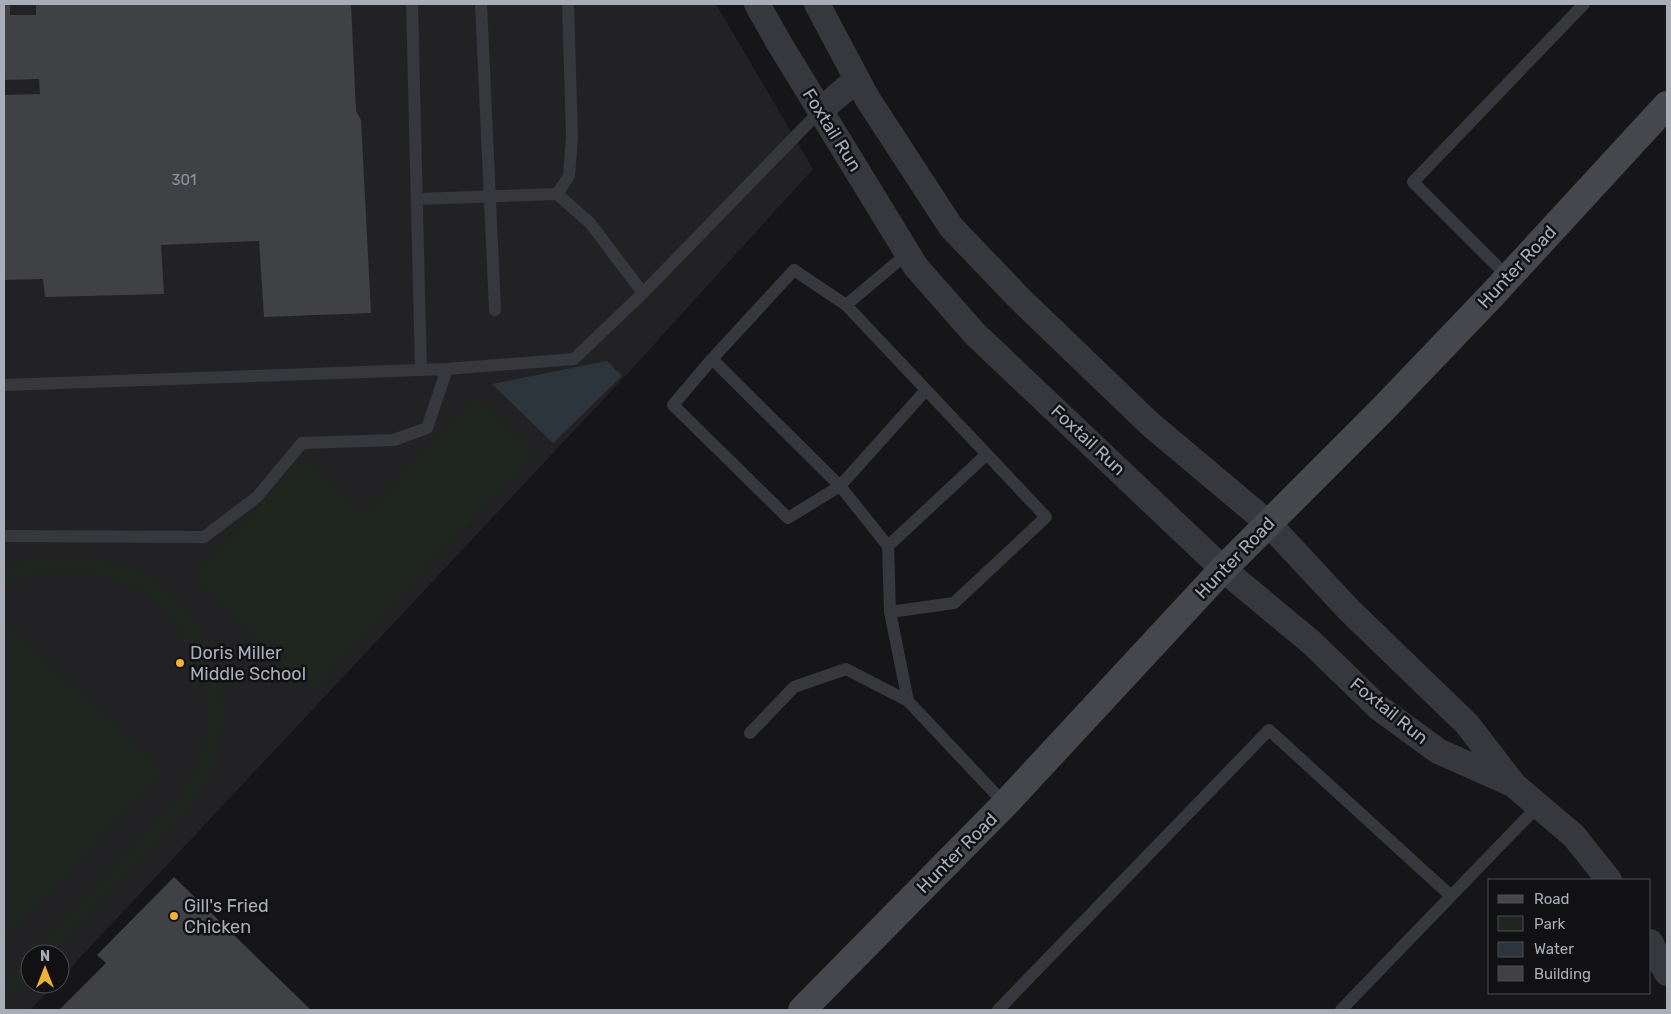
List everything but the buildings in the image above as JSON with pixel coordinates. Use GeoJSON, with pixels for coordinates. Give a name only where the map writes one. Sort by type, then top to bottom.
{"type":"FeatureCollection","features":[{"type":"Feature","properties":{"kind":"main road","name":"Hunter Road"},"geometry":{"type":"LineString","coordinates":[[802,1010],[1005,804],[1224,568],[1389,403],[1667,105]]}},
{"type":"Feature","properties":{"kind":"street","name":"Foxtail Run"},"geometry":{"type":"LineString","coordinates":[[757,4],[916,267],[975,334],[1224,568],[1312,643],[1378,707],[1438,751],[1514,785]]}},
{"type":"Feature","properties":{"kind":"street","name":"Foxtail Run"},"geometry":{"type":"LineString","coordinates":[[817,4],[867,98],[951,227],[1020,299],[1150,424],[1268,523],[1349,610],[1467,724],[1514,785],[1574,836],[1607,879]]}},
{"type":"Feature","properties":{"kind":"street"},"geometry":{"type":"LineString","coordinates":[[820,111],[857,79]]}},
{"type":"Feature","properties":{"kind":"street"},"geometry":{"type":"LineString","coordinates":[[1651,944],[1667,973]]}},
{"type":"Feature","properties":{"kind":"lane"},"geometry":{"type":"LineString","coordinates":[[412,4],[421,370]]}},
{"type":"Feature","properties":{"kind":"lane"},"geometry":{"type":"LineString","coordinates":[[481,4],[495,310]]}},
{"type":"Feature","properties":{"kind":"lane"},"geometry":{"type":"LineString","coordinates":[[557,194],[569,176],[572,136],[568,4]]}},
{"type":"Feature","properties":{"kind":"lane"},"geometry":{"type":"LineString","coordinates":[[1508,277],[1413,182],[1584,4]]}},
{"type":"Feature","properties":{"kind":"lane"},"geometry":{"type":"LineString","coordinates":[[4,385],[447,369],[574,358],[643,293],[820,111]]}},
{"type":"Feature","properties":{"kind":"lane"},"geometry":{"type":"LineString","coordinates":[[417,199],[557,194],[590,223],[643,293]]}},
{"type":"Feature","properties":{"kind":"lane"},"geometry":{"type":"LineString","coordinates":[[846,305],[908,252]]}},
{"type":"Feature","properties":{"kind":"lane"},"geometry":{"type":"LineString","coordinates":[[890,612],[954,603],[1046,517],[846,305],[794,270],[712,359],[673,405],[788,518],[840,486],[926,390]]}},
{"type":"Feature","properties":{"kind":"lane"},"geometry":{"type":"LineString","coordinates":[[712,359],[840,486],[888,546],[890,612],[908,701]]}},
{"type":"Feature","properties":{"kind":"lane"},"geometry":{"type":"LineString","coordinates":[[4,536],[204,537],[257,497],[302,443],[394,440],[427,428],[447,369]]}},
{"type":"Feature","properties":{"kind":"lane"},"geometry":{"type":"LineString","coordinates":[[888,546],[987,454]]}},
{"type":"Feature","properties":{"kind":"lane"},"geometry":{"type":"LineString","coordinates":[[750,733],[794,686],[846,669],[908,701],[1005,804]]}},
{"type":"Feature","properties":{"kind":"lane"},"geometry":{"type":"LineString","coordinates":[[998,1010],[1269,730],[1451,896]]}},
{"type":"Feature","properties":{"kind":"lane"},"geometry":{"type":"LineString","coordinates":[[1341,1010],[1538,806]]}},
{"type":"Feature","properties":{"kind":"shaded area","name":"Doris Miller Middle School"},"geometry":{"type":"Polygon","coordinates":[[[4,4],[716,4],[813,169],[629,372],[70,968],[70,944],[20,944],[20,994],[45,994],[30,1010],[4,1010],[4,4]]]}},
{"type":"Feature","properties":{"kind":"green space"},"geometry":{"type":"Polygon","coordinates":[[[477,396],[537,451],[314,691],[191,576],[305,456],[363,514],[477,396]]]}},
{"type":"Feature","properties":{"kind":"green space"},"geometry":{"type":"Polygon","coordinates":[[[69,555],[116,563],[149,576],[178,599],[194,618],[206,639],[221,685],[224,710],[217,759],[205,787],[195,803],[61,944],[40,944],[171,806],[196,766],[203,749],[207,723],[205,689],[194,657],[178,628],[155,601],[138,590],[120,582],[81,572],[42,573],[22,578],[4,586],[4,568],[36,558],[69,555]]]}},
{"type":"Feature","properties":{"kind":"green space"},"geometry":{"type":"Polygon","coordinates":[[[4,620],[165,772],[4,941],[4,620]]]}},
{"type":"Feature","properties":{"kind":"green space"},"geometry":{"type":"Polygon","coordinates":[[[20,966],[20,988],[4,1005],[4,983],[20,966]]]}},
{"type":"Feature","properties":{"kind":"water"},"geometry":{"type":"Polygon","coordinates":[[[607,361],[622,376],[553,443],[492,384],[607,361]]]}},
{"type":"Feature","properties":{"kind":"place","name":"Doris Miller Middle School"},"geometry":{"type":"Point","coordinates":[180,663]}},
{"type":"Feature","properties":{"kind":"place","name":"Gill's Fried Chicken"},"geometry":{"type":"Point","coordinates":[174,916]}}]}
